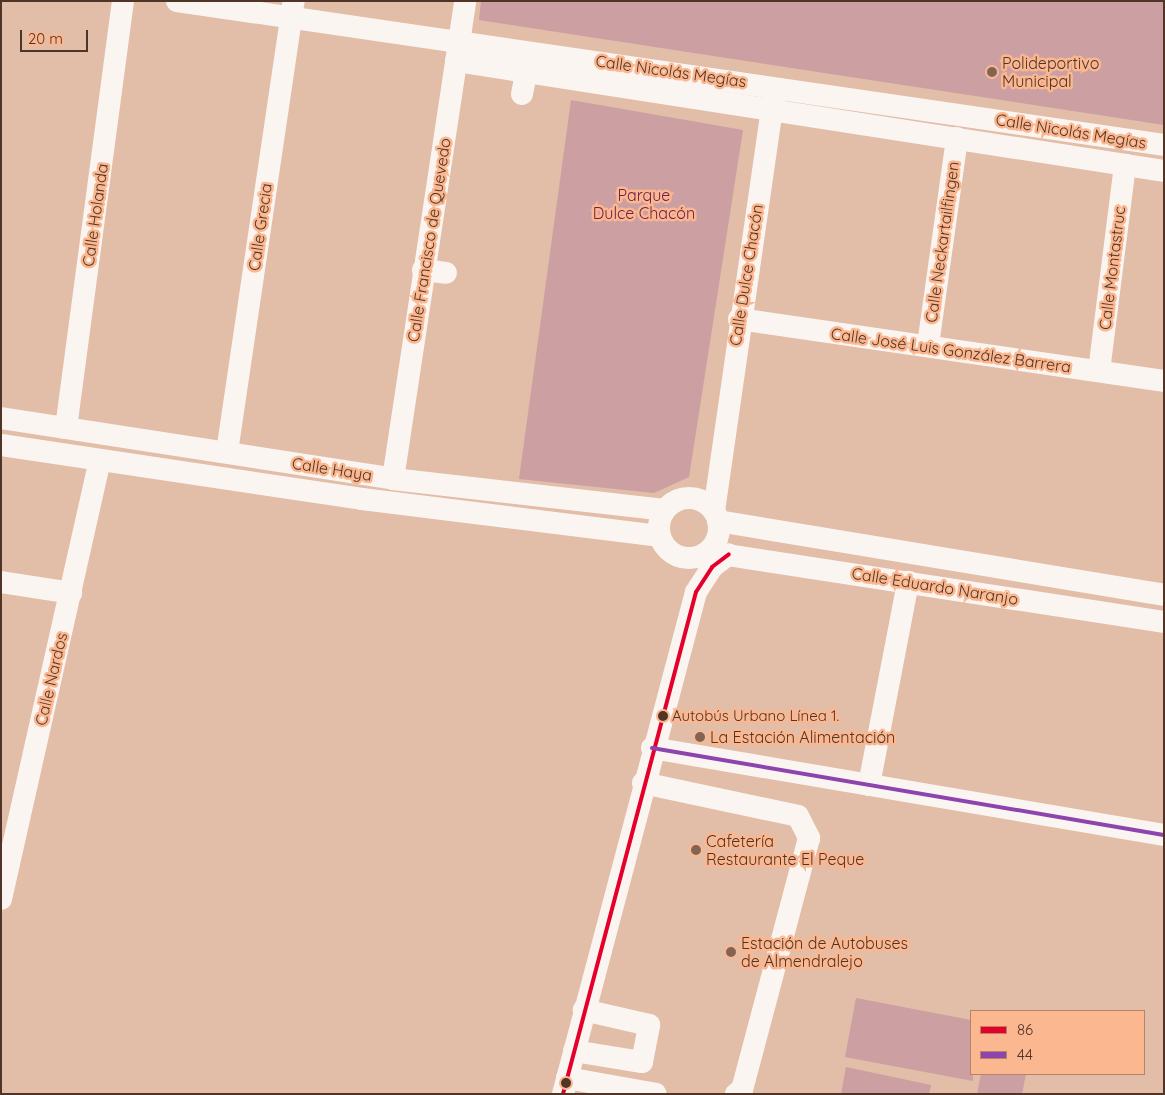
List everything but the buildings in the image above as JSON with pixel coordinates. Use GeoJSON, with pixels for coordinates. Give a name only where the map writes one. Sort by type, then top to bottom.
{"type":"FeatureCollection","features":[{"type":"Feature","properties":{"kind":"street","name":"Calle Holanda"},"geometry":{"type":"LineString","coordinates":[[66,428],[123,1]]}},
{"type":"Feature","properties":{"kind":"street","name":"Calle Nicolás Megías"},"geometry":{"type":"LineString","coordinates":[[177,1],[293,10],[458,51],[775,86],[1164,145]]}},
{"type":"Feature","properties":{"kind":"street","name":"Calle Francisco de Quevedo"},"geometry":{"type":"LineString","coordinates":[[393,479],[465,1]]}},
{"type":"Feature","properties":{"kind":"street","name":"Calle Grecia"},"geometry":{"type":"LineString","coordinates":[[228,452],[293,10]]}},
{"type":"Feature","properties":{"kind":"street","name":"Calle Nicolás Megías"},"geometry":{"type":"LineString","coordinates":[[458,51],[524,84],[772,108],[1164,171]]}},
{"type":"Feature","properties":{"kind":"street","name":"Calle Dulce Chacón"},"geometry":{"type":"LineString","coordinates":[[716,516],[718,464],[775,86]]}},
{"type":"Feature","properties":{"kind":"street","name":"Calle Neckartailfingen"},"geometry":{"type":"LineString","coordinates":[[928,345],[956,138]]}},
{"type":"Feature","properties":{"kind":"street","name":"Calle Montastruc"},"geometry":{"type":"LineString","coordinates":[[1099,372],[1125,165]]}},
{"type":"Feature","properties":{"kind":"street"},"geometry":{"type":"LineString","coordinates":[[423,270],[446,273]]}},
{"type":"Feature","properties":{"kind":"street","name":"Calle José Luis González Barrera"},"geometry":{"type":"LineString","coordinates":[[739,319],[928,345],[1164,381]]}},
{"type":"Feature","properties":{"kind":"street","name":"Calle Haya"},"geometry":{"type":"LineString","coordinates":[[1,418],[393,479],[664,510]]}},
{"type":"Feature","properties":{"kind":"street"},"geometry":{"type":"LineString","coordinates":[[1,445],[659,536],[676,556],[696,592]]}},
{"type":"Feature","properties":{"kind":"street","name":"Calle Nardos"},"geometry":{"type":"LineString","coordinates":[[1,899],[100,460]]}},
{"type":"Feature","properties":{"kind":"street","name":"Calle Dulce Chacón"},"geometry":{"type":"LineString","coordinates":[[690,498],[706,488],[718,464]]}},
{"type":"Feature","properties":{"kind":"street"},"geometry":{"type":"LineString","coordinates":[[659,536],[664,510],[690,498],[716,516],[718,537],[706,553],[689,559],[676,556]]}},
{"type":"Feature","properties":{"kind":"street","name":"Calle Eduardo Naranjo"},"geometry":{"type":"LineString","coordinates":[[716,516],[1164,595]]}},
{"type":"Feature","properties":{"kind":"street","name":"Calle Eduardo Naranjo"},"geometry":{"type":"LineString","coordinates":[[706,553],[729,554],[1164,622]]}},
{"type":"Feature","properties":{"kind":"street"},"geometry":{"type":"LineString","coordinates":[[656,1094],[565,1086],[652,748],[696,592],[712,567],[729,554]]}},
{"type":"Feature","properties":{"kind":"street"},"geometry":{"type":"LineString","coordinates":[[1,582],[71,594]]}},
{"type":"Feature","properties":{"kind":"street"},"geometry":{"type":"LineString","coordinates":[[869,786],[908,582]]}},
{"type":"Feature","properties":{"kind":"street"},"geometry":{"type":"LineString","coordinates":[[652,748],[1164,836]]}},
{"type":"Feature","properties":{"kind":"street"},"geometry":{"type":"LineString","coordinates":[[643,783],[798,816],[809,838],[742,1089],[736,1094]]}},
{"type":"Feature","properties":{"kind":"street"},"geometry":{"type":"LineString","coordinates":[[574,1051],[642,1062],[650,1025],[584,1010]]}},
{"type":"Feature","properties":{"kind":"green space","name":"Polideportivo Municipal"},"geometry":{"type":"Polygon","coordinates":[[[481,1],[1164,1],[1164,125],[479,20],[481,1]]]}},
{"type":"Feature","properties":{"kind":"green space","name":"Parque Dulce Chacón"},"geometry":{"type":"Polygon","coordinates":[[[571,100],[743,130],[689,477],[654,493],[519,479],[571,100]]]}},
{"type":"Feature","properties":{"kind":"green space"},"geometry":{"type":"Polygon","coordinates":[[[856,998],[970,1020],[970,1075],[973,1075],[973,1081],[845,1057],[856,998]]]}},
{"type":"Feature","properties":{"kind":"green space"},"geometry":{"type":"Polygon","coordinates":[[[846,1067],[931,1085],[929,1094],[841,1094],[846,1067]]]}},
{"type":"Feature","properties":{"kind":"green space"},"geometry":{"type":"Polygon","coordinates":[[[981,1075],[1026,1075],[1022,1094],[977,1094],[981,1075]]]}},
{"type":"Feature","properties":{"kind":"transit line","name":"86"},"geometry":{"type":"LineString","coordinates":[[563,1094],[696,592],[712,567],[729,554]]}},
{"type":"Feature","properties":{"kind":"transit line","name":"44"},"geometry":{"type":"LineString","coordinates":[[652,748],[1164,835]]}},
{"type":"Feature","properties":{"kind":"place","name":"Polideportivo Municipal"},"geometry":{"type":"Point","coordinates":[992,72]}},
{"type":"Feature","properties":{"kind":"place","name":"Autobús Urbano Línea 1."},"geometry":{"type":"Point","coordinates":[663,716]}},
{"type":"Feature","properties":{"kind":"place","name":"La Estación Alimentación"},"geometry":{"type":"Point","coordinates":[700,737]}},
{"type":"Feature","properties":{"kind":"place","name":"Cafetería Restaurante El Peque"},"geometry":{"type":"Point","coordinates":[696,850]}},
{"type":"Feature","properties":{"kind":"place","name":"Estación de Autobuses de Almendralejo"},"geometry":{"type":"Point","coordinates":[731,952]}}]}
